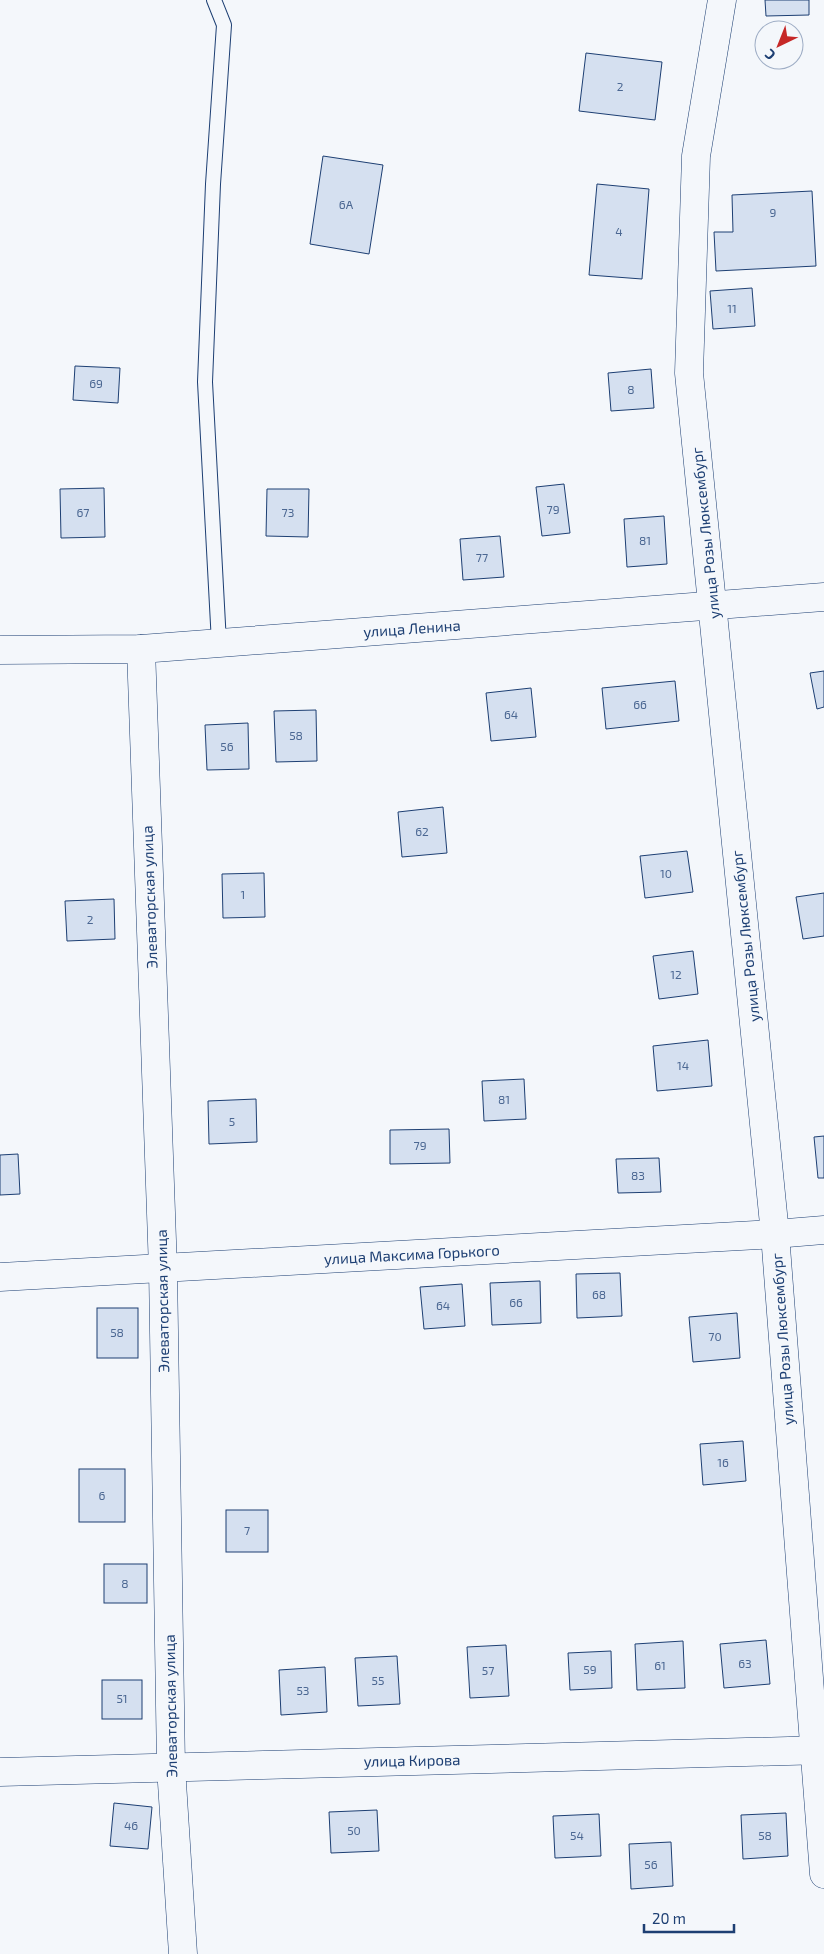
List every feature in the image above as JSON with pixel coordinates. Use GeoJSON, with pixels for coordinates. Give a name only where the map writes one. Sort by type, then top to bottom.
{"type":"FeatureCollection","features":[{"type":"Feature","properties":{"kind":"street","name":"улица Розы Люксембург"},"geometry":{"type":"LineString","coordinates":[[722,0],[696,156],[689,373],[714,606],[775,1234],[820,1751],[824,1874]]}},
{"type":"Feature","properties":{"kind":"street","name":"улица Ленина"},"geometry":{"type":"LineString","coordinates":[[0,650],[141,649],[824,597]]}},
{"type":"Feature","properties":{"kind":"street","name":"Элеваторская улица"},"geometry":{"type":"LineString","coordinates":[[141,649],[163,1269],[171,1767],[183,1954]]}},
{"type":"Feature","properties":{"kind":"street","name":"улица Максима Горького"},"geometry":{"type":"LineString","coordinates":[[0,1278],[824,1230]]}},
{"type":"Feature","properties":{"kind":"street","name":"улица Кирова"},"geometry":{"type":"LineString","coordinates":[[0,1772],[820,1751]]}},
{"type":"Feature","properties":{"kind":"lane"},"geometry":{"type":"LineString","coordinates":[[214,0],[224,25],[214,184],[205,382],[218,643]]}},
{"type":"Feature","properties":{"kind":"building"},"geometry":{"type":"Polygon","coordinates":[[[765,0],[809,0],[809,15],[766,16],[765,0]]]}},
{"type":"Feature","properties":{"kind":"building"},"geometry":{"type":"Polygon","coordinates":[[[586,53],[662,62],[655,120],[579,111],[586,53]]]}},
{"type":"Feature","properties":{"kind":"building"},"geometry":{"type":"Polygon","coordinates":[[[323,156],[383,165],[369,254],[310,244],[323,156]]]}},
{"type":"Feature","properties":{"kind":"building"},"geometry":{"type":"Polygon","coordinates":[[[597,184],[649,189],[642,279],[589,275],[597,184]]]}},
{"type":"Feature","properties":{"kind":"building"},"geometry":{"type":"Polygon","coordinates":[[[812,191],[816,266],[716,271],[714,232],[733,232],[732,195],[812,191]]]}},
{"type":"Feature","properties":{"kind":"building"},"geometry":{"type":"Polygon","coordinates":[[[752,288],[755,326],[713,329],[710,291],[752,288]]]}},
{"type":"Feature","properties":{"kind":"building"},"geometry":{"type":"Polygon","coordinates":[[[75,366],[120,368],[118,403],[73,400],[75,366]]]}},
{"type":"Feature","properties":{"kind":"building"},"geometry":{"type":"Polygon","coordinates":[[[651,369],[654,408],[611,411],[608,373],[651,369]]]}},
{"type":"Feature","properties":{"kind":"building"},"geometry":{"type":"Polygon","coordinates":[[[564,484],[570,533],[542,536],[536,487],[564,484]]]}},
{"type":"Feature","properties":{"kind":"building"},"geometry":{"type":"Polygon","coordinates":[[[104,488],[105,537],[61,538],[60,489],[104,488]]]}},
{"type":"Feature","properties":{"kind":"building"},"geometry":{"type":"Polygon","coordinates":[[[267,489],[309,489],[308,537],[266,536],[267,489]]]}},
{"type":"Feature","properties":{"kind":"building"},"geometry":{"type":"Polygon","coordinates":[[[664,516],[667,564],[627,567],[624,519],[664,516]]]}},
{"type":"Feature","properties":{"kind":"building"},"geometry":{"type":"Polygon","coordinates":[[[500,536],[504,577],[463,580],[460,539],[500,536]]]}},
{"type":"Feature","properties":{"kind":"building"},"geometry":{"type":"Polygon","coordinates":[[[824,671],[824,707],[817,709],[810,673],[824,671]]]}},
{"type":"Feature","properties":{"kind":"building"},"geometry":{"type":"Polygon","coordinates":[[[675,681],[679,721],[606,729],[602,688],[675,681]]]}},
{"type":"Feature","properties":{"kind":"building"},"geometry":{"type":"Polygon","coordinates":[[[531,688],[536,737],[491,741],[486,693],[531,688]]]}},
{"type":"Feature","properties":{"kind":"building"},"geometry":{"type":"Polygon","coordinates":[[[316,710],[317,761],[276,762],[274,711],[316,710]]]}},
{"type":"Feature","properties":{"kind":"building"},"geometry":{"type":"Polygon","coordinates":[[[248,723],[249,769],[207,770],[205,725],[248,723]]]}},
{"type":"Feature","properties":{"kind":"building"},"geometry":{"type":"Polygon","coordinates":[[[443,807],[447,853],[402,857],[398,812],[443,807]]]}},
{"type":"Feature","properties":{"kind":"building"},"geometry":{"type":"Polygon","coordinates":[[[687,851],[693,892],[645,898],[640,856],[687,851]]]}},
{"type":"Feature","properties":{"kind":"building"},"geometry":{"type":"Polygon","coordinates":[[[264,873],[265,917],[223,918],[222,874],[264,873]]]}},
{"type":"Feature","properties":{"kind":"building"},"geometry":{"type":"Polygon","coordinates":[[[824,893],[824,936],[803,939],[796,897],[824,893]]]}},
{"type":"Feature","properties":{"kind":"building"},"geometry":{"type":"Polygon","coordinates":[[[114,899],[115,939],[67,941],[65,901],[114,899]]]}},
{"type":"Feature","properties":{"kind":"building"},"geometry":{"type":"Polygon","coordinates":[[[693,951],[698,994],[659,999],[653,956],[693,951]]]}},
{"type":"Feature","properties":{"kind":"building"},"geometry":{"type":"Polygon","coordinates":[[[708,1040],[712,1086],[657,1091],[653,1046],[708,1040]]]}},
{"type":"Feature","properties":{"kind":"building"},"geometry":{"type":"Polygon","coordinates":[[[524,1079],[526,1119],[484,1121],[482,1081],[524,1079]]]}},
{"type":"Feature","properties":{"kind":"building"},"geometry":{"type":"Polygon","coordinates":[[[256,1099],[257,1142],[209,1144],[208,1101],[256,1099]]]}},
{"type":"Feature","properties":{"kind":"building"},"geometry":{"type":"Polygon","coordinates":[[[449,1129],[450,1163],[390,1164],[390,1130],[449,1129]]]}},
{"type":"Feature","properties":{"kind":"building"},"geometry":{"type":"Polygon","coordinates":[[[824,1136],[824,1178],[818,1178],[814,1137],[824,1136]]]}},
{"type":"Feature","properties":{"kind":"building"},"geometry":{"type":"Polygon","coordinates":[[[18,1154],[20,1194],[0,1195],[0,1155],[18,1154]]]}},
{"type":"Feature","properties":{"kind":"building"},"geometry":{"type":"Polygon","coordinates":[[[659,1158],[661,1192],[618,1193],[616,1159],[659,1158]]]}},
{"type":"Feature","properties":{"kind":"building"},"geometry":{"type":"Polygon","coordinates":[[[620,1273],[622,1316],[577,1318],[576,1274],[620,1273]]]}},
{"type":"Feature","properties":{"kind":"building"},"geometry":{"type":"Polygon","coordinates":[[[540,1281],[541,1323],[492,1325],[490,1283],[540,1281]]]}},
{"type":"Feature","properties":{"kind":"building"},"geometry":{"type":"Polygon","coordinates":[[[462,1284],[465,1326],[424,1329],[420,1287],[462,1284]]]}},
{"type":"Feature","properties":{"kind":"building"},"geometry":{"type":"Polygon","coordinates":[[[97,1308],[138,1308],[138,1358],[97,1358],[97,1308]]]}},
{"type":"Feature","properties":{"kind":"building"},"geometry":{"type":"Polygon","coordinates":[[[737,1313],[740,1358],[693,1362],[689,1317],[737,1313]]]}},
{"type":"Feature","properties":{"kind":"building"},"geometry":{"type":"Polygon","coordinates":[[[743,1441],[746,1481],[703,1485],[700,1444],[743,1441]]]}},
{"type":"Feature","properties":{"kind":"building"},"geometry":{"type":"Polygon","coordinates":[[[79,1469],[125,1469],[125,1522],[79,1522],[79,1469]]]}},
{"type":"Feature","properties":{"kind":"building"},"geometry":{"type":"Polygon","coordinates":[[[226,1510],[268,1510],[268,1552],[226,1552],[226,1510]]]}},
{"type":"Feature","properties":{"kind":"building"},"geometry":{"type":"Polygon","coordinates":[[[104,1564],[147,1564],[147,1603],[104,1603],[104,1564]]]}},
{"type":"Feature","properties":{"kind":"building"},"geometry":{"type":"Polygon","coordinates":[[[766,1640],[770,1684],[724,1688],[720,1644],[766,1640]]]}},
{"type":"Feature","properties":{"kind":"building"},"geometry":{"type":"Polygon","coordinates":[[[683,1641],[685,1688],[637,1690],[635,1644],[683,1641]]]}},
{"type":"Feature","properties":{"kind":"building"},"geometry":{"type":"Polygon","coordinates":[[[506,1645],[509,1696],[470,1698],[467,1647],[506,1645]]]}},
{"type":"Feature","properties":{"kind":"building"},"geometry":{"type":"Polygon","coordinates":[[[611,1651],[612,1688],[570,1690],[568,1653],[611,1651]]]}},
{"type":"Feature","properties":{"kind":"building"},"geometry":{"type":"Polygon","coordinates":[[[397,1656],[400,1704],[358,1706],[355,1658],[397,1656]]]}},
{"type":"Feature","properties":{"kind":"building"},"geometry":{"type":"Polygon","coordinates":[[[325,1667],[327,1712],[281,1715],[279,1670],[325,1667]]]}},
{"type":"Feature","properties":{"kind":"building"},"geometry":{"type":"Polygon","coordinates":[[[102,1680],[142,1680],[142,1719],[102,1719],[102,1680]]]}},
{"type":"Feature","properties":{"kind":"building"},"geometry":{"type":"Polygon","coordinates":[[[114,1803],[152,1807],[148,1849],[110,1846],[114,1803]]]}},
{"type":"Feature","properties":{"kind":"building"},"geometry":{"type":"Polygon","coordinates":[[[377,1810],[379,1851],[331,1853],[329,1812],[377,1810]]]}},
{"type":"Feature","properties":{"kind":"building"},"geometry":{"type":"Polygon","coordinates":[[[786,1813],[788,1856],[743,1859],[741,1815],[786,1813]]]}},
{"type":"Feature","properties":{"kind":"building"},"geometry":{"type":"Polygon","coordinates":[[[599,1814],[601,1856],[555,1858],[553,1816],[599,1814]]]}},
{"type":"Feature","properties":{"kind":"building"},"geometry":{"type":"Polygon","coordinates":[[[671,1842],[673,1886],[631,1889],[629,1844],[671,1842]]]}}]}
